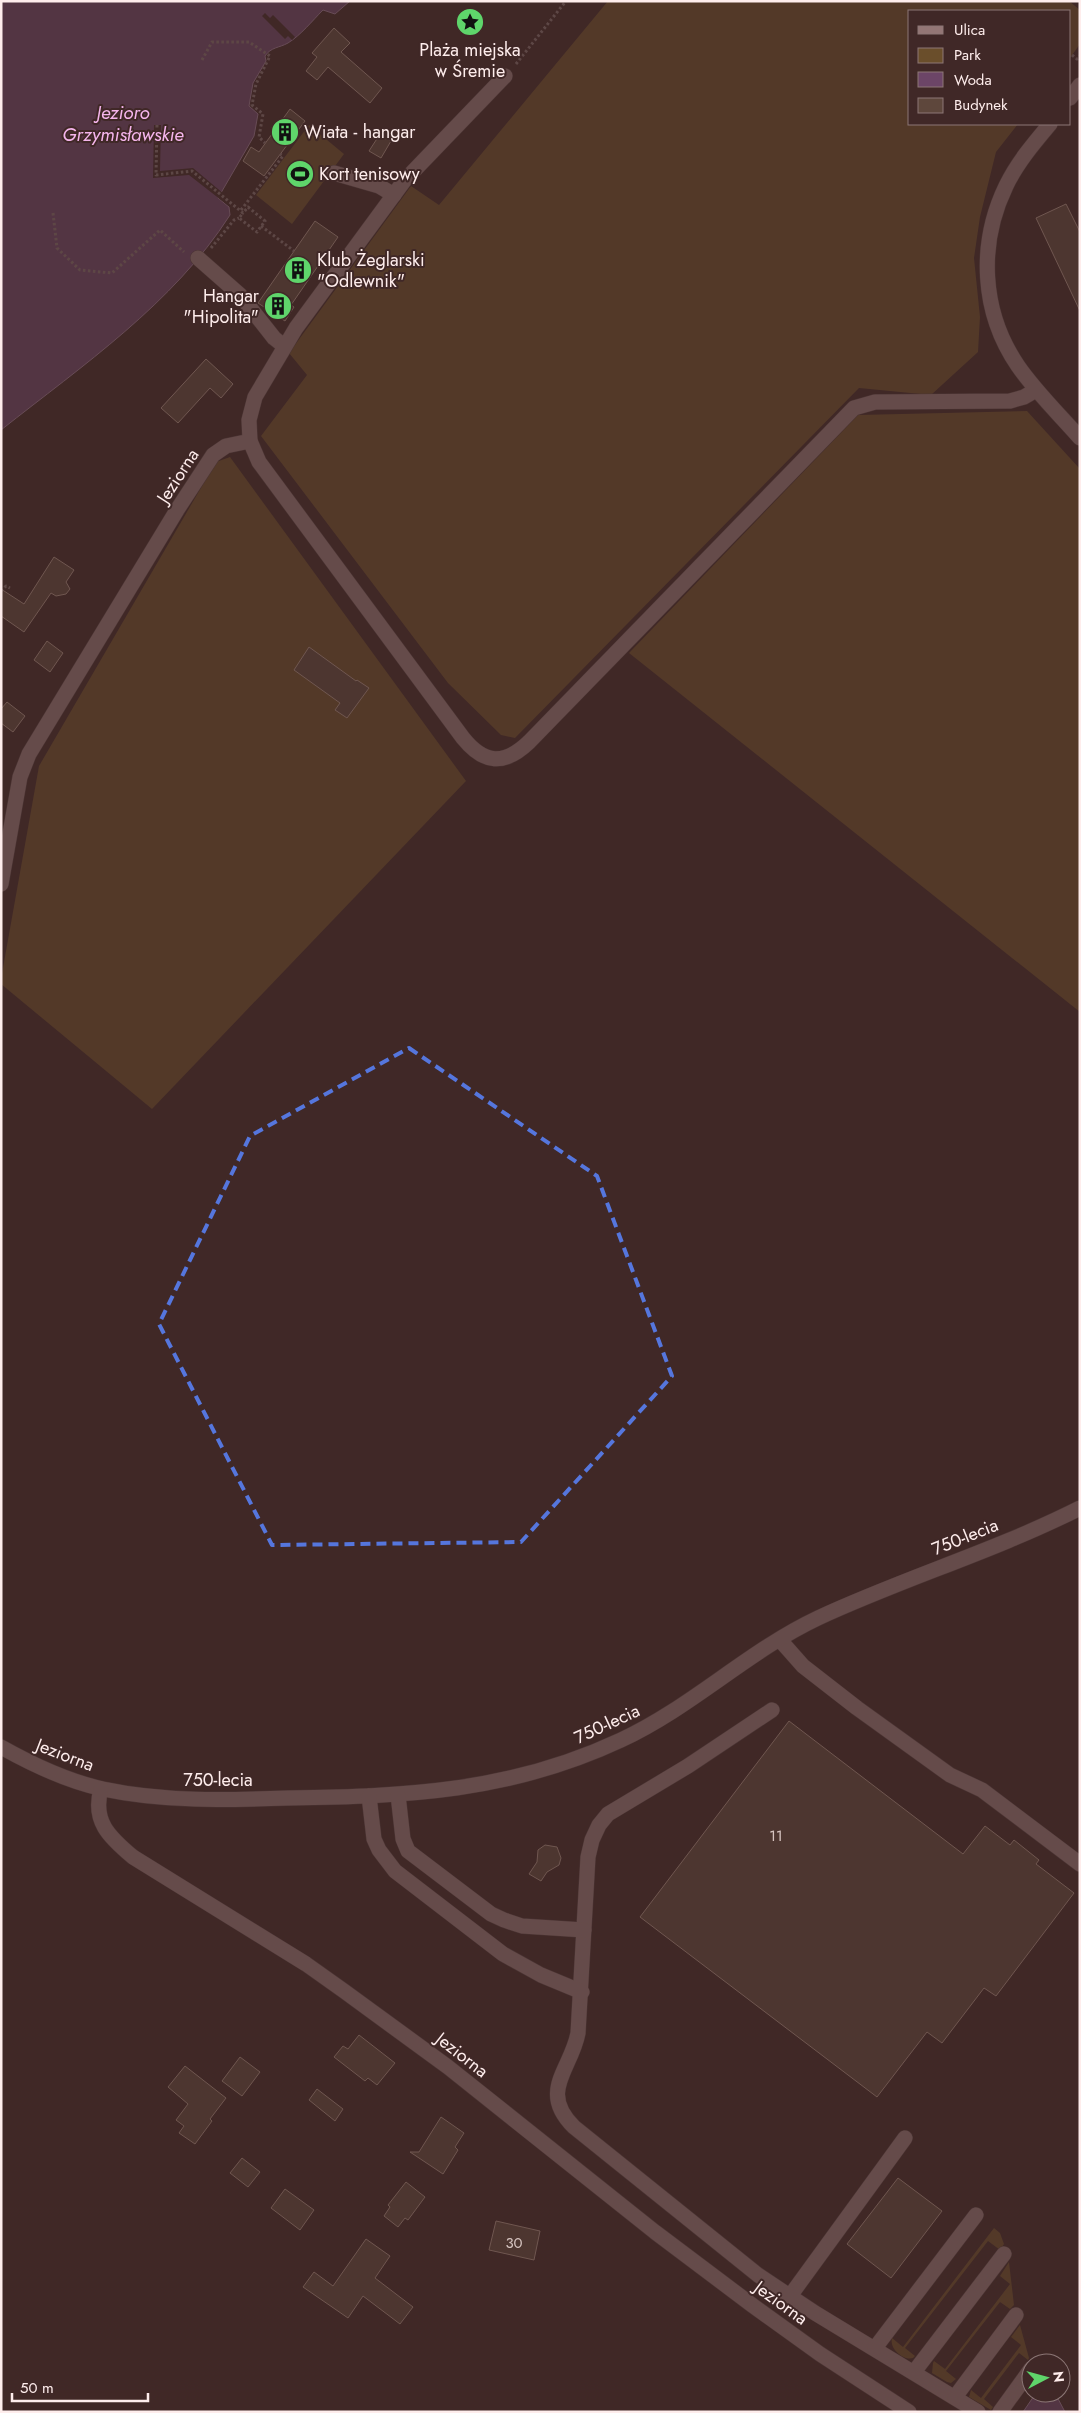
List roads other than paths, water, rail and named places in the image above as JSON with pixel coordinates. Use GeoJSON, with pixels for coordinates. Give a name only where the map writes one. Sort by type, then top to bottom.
{"type":"FeatureCollection","features":[{"type":"Feature","properties":{"kind":"street"},"geometry":{"type":"LineString","coordinates":[[505,76],[413,171],[394,195],[284,346],[251,408],[250,441],[259,462],[463,738],[476,752],[494,760],[505,758],[522,749],[854,408],[874,402],[1010,401],[1024,397],[1036,390]]}},
{"type":"Feature","properties":{"kind":"street"},"geometry":{"type":"LineString","coordinates":[[1071,97],[1080,85]]}},
{"type":"Feature","properties":{"kind":"street"},"geometry":{"type":"LineString","coordinates":[[1049,125],[1006,184],[995,214],[987,256],[989,294],[996,322],[1017,364],[1036,390],[1077,428]]}},
{"type":"Feature","properties":{"kind":"street"},"geometry":{"type":"LineString","coordinates":[[334,173],[379,186],[394,195]]}},
{"type":"Feature","properties":{"kind":"street"},"geometry":{"type":"LineString","coordinates":[[200,259],[240,295],[274,338],[284,346]]}},
{"type":"Feature","properties":{"kind":"street","name":"Jeziorna"},"geometry":{"type":"LineString","coordinates":[[1,884],[20,777],[29,754],[177,510],[214,455],[226,446],[250,441]]}},
{"type":"Feature","properties":{"kind":"street","name":"750-lecia"},"geometry":{"type":"LineString","coordinates":[[101,1789],[145,1796],[189,1799],[369,1796],[450,1790],[504,1781],[588,1755],[639,1732],[680,1708],[780,1640],[826,1615],[1032,1530],[1080,1508]]}},
{"type":"Feature","properties":{"kind":"street"},"geometry":{"type":"LineString","coordinates":[[780,1640],[803,1666],[857,1708],[950,1775],[982,1790],[1080,1864]]}},
{"type":"Feature","properties":{"kind":"street"},"geometry":{"type":"LineString","coordinates":[[772,1710],[688,1766],[608,1814],[599,1825],[592,1840],[587,1867],[582,1992],[576,2042],[557,2084],[557,2095],[562,2113],[574,2127],[758,2275],[978,2412]]}},
{"type":"Feature","properties":{"kind":"street","name":"Jeziorna"},"geometry":{"type":"LineString","coordinates":[[1,1747],[49,1771],[101,1789],[98,1804],[101,1821],[112,1838],[133,1857],[306,1964],[344,1991],[448,2066],[654,2232],[820,2354],[909,2412]]}},
{"type":"Feature","properties":{"kind":"street"},"geometry":{"type":"LineString","coordinates":[[398,1795],[403,1840],[408,1851],[491,1914],[522,1926],[584,1930]]}},
{"type":"Feature","properties":{"kind":"street"},"geometry":{"type":"LineString","coordinates":[[369,1796],[374,1839],[379,1850],[395,1871],[503,1954],[532,1971],[582,1992]]}},
{"type":"Feature","properties":{"kind":"street"},"geometry":{"type":"LineString","coordinates":[[790,2296],[905,2138]]}},
{"type":"Feature","properties":{"kind":"street"},"geometry":{"type":"LineString","coordinates":[[875,2348],[976,2214]]}},
{"type":"Feature","properties":{"kind":"street"},"geometry":{"type":"LineString","coordinates":[[914,2372],[1004,2254]]}},
{"type":"Feature","properties":{"kind":"street"},"geometry":{"type":"LineString","coordinates":[[955,2397],[1016,2315]]}},
{"type":"Feature","properties":{"kind":"street"},"geometry":{"type":"LineString","coordinates":[[1000,2412],[1021,2383]]}},
{"type":"Feature","properties":{"kind":"water","name":"Jezioro Grzymisławskie"},"geometry":{"type":"Polygon","coordinates":[[[1,1],[350,1],[335,14],[323,10],[293,40],[273,49],[265,56],[266,61],[253,83],[249,106],[258,114],[254,136],[218,198],[229,207],[230,215],[207,247],[182,277],[125,332],[1,430],[1,1]]]}},
{"type":"Feature","properties":{"kind":"water"},"geometry":{"type":"Polygon","coordinates":[[[1029,2403],[1060,2403],[1065,2412],[1023,2412],[1029,2403]]]}},
{"type":"Feature","properties":{"kind":"place","name":"Plaża miejska w Śremie"},"geometry":{"type":"Point","coordinates":[470,22]}},
{"type":"Feature","properties":{"kind":"place","name":"Wiata - hangar"},"geometry":{"type":"Point","coordinates":[285,132]}},
{"type":"Feature","properties":{"kind":"place","name":"Kort tenisowy"},"geometry":{"type":"Point","coordinates":[300,174]}},
{"type":"Feature","properties":{"kind":"place","name":"Klub Żeglarski \"Odlewnik\""},"geometry":{"type":"Point","coordinates":[298,270]}},
{"type":"Feature","properties":{"kind":"place","name":"Hangar \"Hipolita\""},"geometry":{"type":"Point","coordinates":[278,306]}}]}
